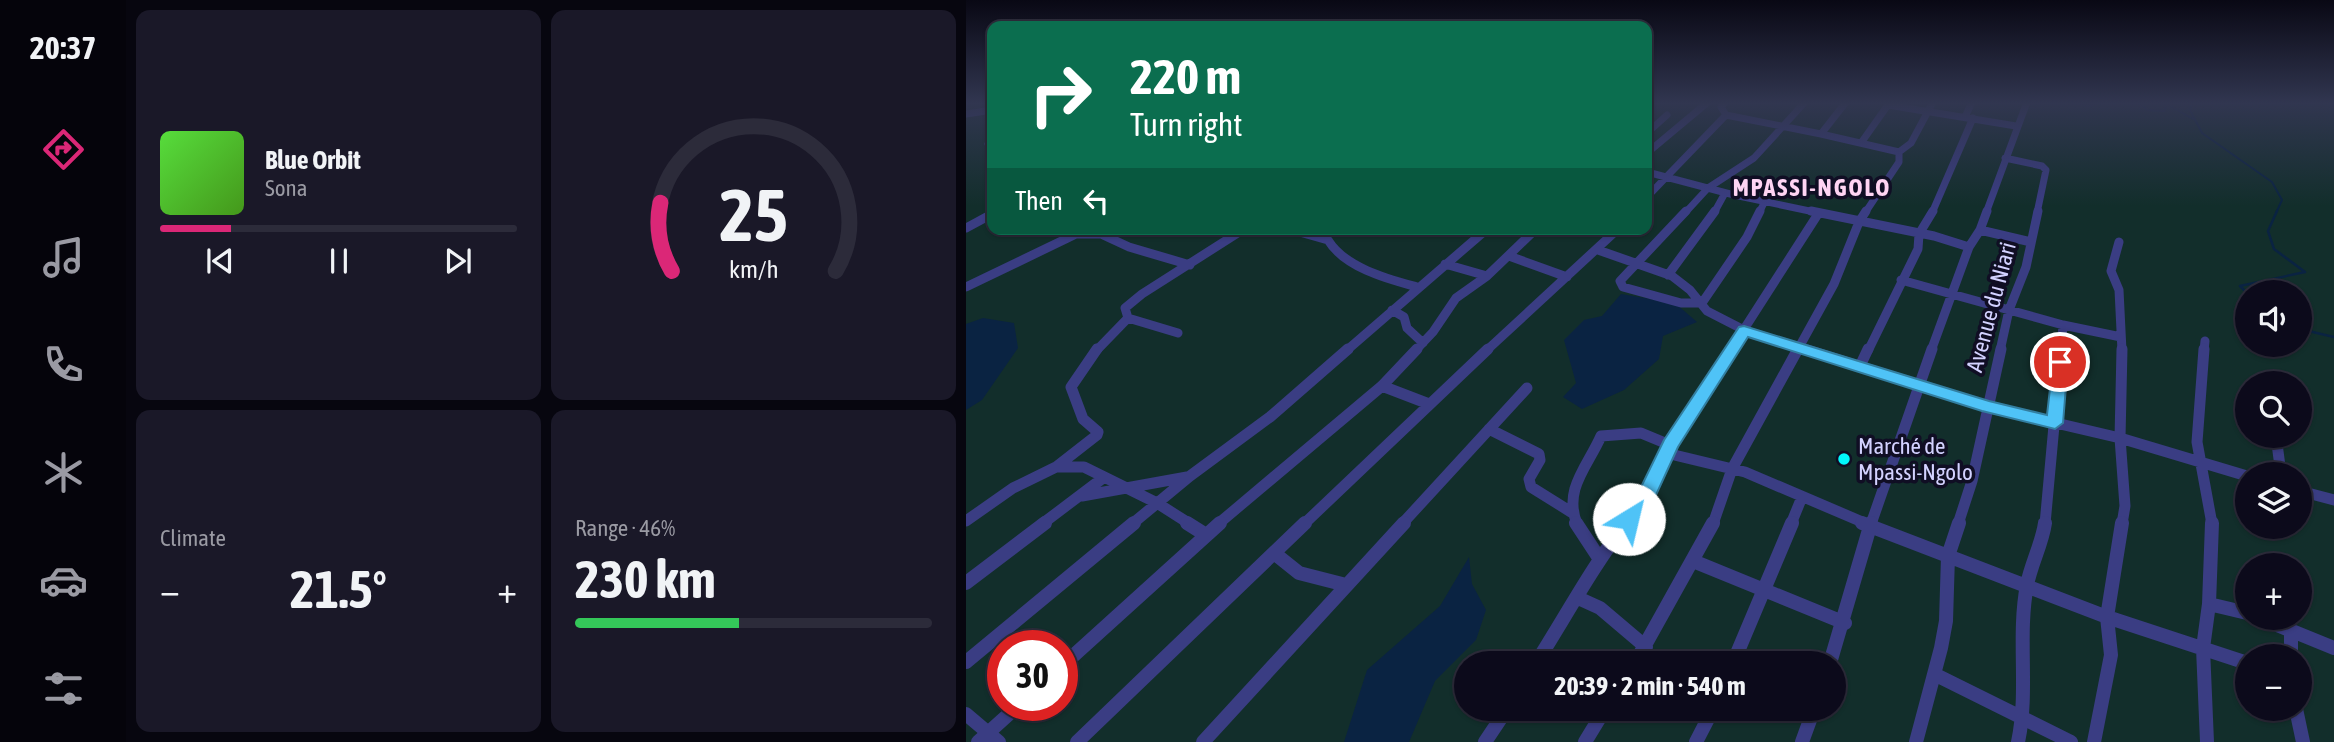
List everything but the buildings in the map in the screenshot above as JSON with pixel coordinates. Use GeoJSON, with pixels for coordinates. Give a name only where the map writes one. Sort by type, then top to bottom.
{"type":"FeatureCollection","features":[{"type":"Feature","properties":{"kind":"street"},"geometry":{"type":"LineString","coordinates":[[1652,149],[1667,137]]}},
{"type":"Feature","properties":{"kind":"street"},"geometry":{"type":"LineString","coordinates":[[1652,191],[1705,137]]}},
{"type":"Feature","properties":{"kind":"street"},"geometry":{"type":"LineString","coordinates":[[1702,303],[1681,303],[1620,285],[1620,281],[1708,188],[1754,158],[1775,137]]}},
{"type":"Feature","properties":{"kind":"street"},"geometry":{"type":"LineString","coordinates":[[1833,137],[1899,152]]}},
{"type":"Feature","properties":{"kind":"street"},"geometry":{"type":"LineString","coordinates":[[1861,143],[1865,137]]}},
{"type":"Feature","properties":{"kind":"street"},"geometry":{"type":"LineString","coordinates":[[1899,152],[1911,143],[1914,137]]}},
{"type":"Feature","properties":{"kind":"street"},"geometry":{"type":"LineString","coordinates":[[1860,366],[1918,249],[1920,234],[1937,204],[1962,137]]}},
{"type":"Feature","properties":{"kind":"street"},"geometry":{"type":"LineString","coordinates":[[1834,651],[1845,623],[1870,526],[1917,384],[1969,247],[1980,230],[2012,137]]}},
{"type":"Feature","properties":{"kind":"street"},"geometry":{"type":"LineString","coordinates":[[1643,651],[1712,526],[1732,468],[1834,284],[1859,222],[1899,162],[1899,152]]}},
{"type":"Feature","properties":{"kind":"street","name":"Avenue du Niari"},"geometry":{"type":"LineString","coordinates":[[1916,742],[1936,675],[1946,621],[1948,556],[1972,481],[2009,310],[2026,267],[2046,170],[2042,166],[2005,158]]}},
{"type":"Feature","properties":{"kind":"street"},"geometry":{"type":"LineString","coordinates":[[1652,173],[1725,193],[1920,234],[1969,247]]}},
{"type":"Feature","properties":{"kind":"street"},"geometry":{"type":"LineString","coordinates":[[1668,275],[1708,223],[1725,193]]}},
{"type":"Feature","properties":{"kind":"street"},"geometry":{"type":"LineString","coordinates":[[1702,303],[1747,237],[1765,201]]}},
{"type":"Feature","properties":{"kind":"street"},"geometry":{"type":"LineString","coordinates":[[1544,651],[1578,598],[1599,558],[1643,500],[1668,449],[1818,214]]}},
{"type":"Feature","properties":{"kind":"street"},"geometry":{"type":"LineString","coordinates":[[966,228],[987,217]]}},
{"type":"Feature","properties":{"kind":"street"},"geometry":{"type":"LineString","coordinates":[[1980,230],[2031,242]]}},
{"type":"Feature","properties":{"kind":"street"},"geometry":{"type":"LineString","coordinates":[[966,287],[1070,236],[1086,235]]}},
{"type":"Feature","properties":{"kind":"street"},"geometry":{"type":"LineString","coordinates":[[1103,235],[1139,250],[1190,265]]}},
{"type":"Feature","properties":{"kind":"street"},"geometry":{"type":"LineString","coordinates":[[1128,318],[1125,308],[1135,299],[1235,235]]}},
{"type":"Feature","properties":{"kind":"street"},"geometry":{"type":"LineString","coordinates":[[1310,235],[1328,240],[1334,250],[1387,279],[1417,287]]}},
{"type":"Feature","properties":{"kind":"street"},"geometry":{"type":"LineString","coordinates":[[966,662],[1190,476],[1270,417],[1480,235]]}},
{"type":"Feature","properties":{"kind":"street"},"geometry":{"type":"LineString","coordinates":[[1078,651],[1206,535],[1382,386],[1423,343],[1456,298],[1487,276],[1530,235]]}},
{"type":"Feature","properties":{"kind":"street"},"geometry":{"type":"LineString","coordinates":[[1077,742],[1429,404],[1612,235]]}},
{"type":"Feature","properties":{"kind":"street"},"geometry":{"type":"LineString","coordinates":[[2094,742],[2111,655],[2108,617],[2125,506],[2120,438],[2123,383],[2119,290],[2111,271],[2119,242]]}},
{"type":"Feature","properties":{"kind":"street"},"geometry":{"type":"LineString","coordinates":[[1598,250],[1639,263],[1681,281],[1707,311],[1744,330],[1988,407],[2120,438],[2235,472]]}},
{"type":"Feature","properties":{"kind":"street"},"geometry":{"type":"LineString","coordinates":[[1508,256],[1567,276]]}},
{"type":"Feature","properties":{"kind":"street"},"geometry":{"type":"LineString","coordinates":[[1445,264],[1487,276]]}},
{"type":"Feature","properties":{"kind":"street"},"geometry":{"type":"LineString","coordinates":[[1901,280],[2063,326],[2120,337]]}},
{"type":"Feature","properties":{"kind":"street"},"geometry":{"type":"LineString","coordinates":[[1392,310],[1404,317],[1408,328],[1423,343]]}},
{"type":"Feature","properties":{"kind":"street"},"geometry":{"type":"LineString","coordinates":[[1128,318],[1178,333]]}},
{"type":"Feature","properties":{"kind":"street"},"geometry":{"type":"LineString","coordinates":[[966,521],[1013,488],[1056,467],[1097,435],[1098,432],[1083,419],[1071,387],[1097,349],[1128,318]]}},
{"type":"Feature","properties":{"kind":"street"},"geometry":{"type":"LineString","coordinates":[[2018,742],[2023,718],[2022,667],[2027,586],[2045,526],[2063,326]]}},
{"type":"Feature","properties":{"kind":"street"},"geometry":{"type":"LineString","coordinates":[[2205,341],[2197,429],[2199,460],[2212,517],[2209,604],[2203,648],[2207,742]]}},
{"type":"Feature","properties":{"kind":"street"},"geometry":{"type":"LineString","coordinates":[[1382,386],[1429,404]]}},
{"type":"Feature","properties":{"kind":"street"},"geometry":{"type":"LineString","coordinates":[[1203,742],[1527,388]]}},
{"type":"Feature","properties":{"kind":"street"},"geometry":{"type":"LineString","coordinates":[[1489,429],[1539,454],[1540,460],[1529,479],[1531,487],[1571,512],[1582,536],[1599,558]]}},
{"type":"Feature","properties":{"kind":"street"},"geometry":{"type":"LineString","coordinates":[[1571,512],[1582,469],[1601,436],[1641,433],[1668,449],[1758,476],[1870,526],[2108,617],[2235,659]]}},
{"type":"Feature","properties":{"kind":"street"},"geometry":{"type":"LineString","coordinates":[[1056,467],[1084,467],[1157,503],[1206,535]]}},
{"type":"Feature","properties":{"kind":"street"},"geometry":{"type":"LineString","coordinates":[[1080,496],[1190,476]]}},
{"type":"Feature","properties":{"kind":"street"},"geometry":{"type":"LineString","coordinates":[[966,583],[1103,478]]}},
{"type":"Feature","properties":{"kind":"street"},"geometry":{"type":"LineString","coordinates":[[2312,494],[2334,500]]}},
{"type":"Feature","properties":{"kind":"street"},"geometry":{"type":"LineString","coordinates":[[1738,651],[1766,590],[1802,497]]}},
{"type":"Feature","properties":{"kind":"street"},"geometry":{"type":"LineString","coordinates":[[1275,553],[1299,573],[1346,585]]}},
{"type":"Feature","properties":{"kind":"street"},"geometry":{"type":"LineString","coordinates":[[1693,561],[1845,623]]}},
{"type":"Feature","properties":{"kind":"street"},"geometry":{"type":"LineString","coordinates":[[1578,598],[1600,608],[1646,647]]}},
{"type":"Feature","properties":{"kind":"street"},"geometry":{"type":"LineString","coordinates":[[2209,604],[2235,610]]}},
{"type":"Feature","properties":{"kind":"street"},"geometry":{"type":"LineString","coordinates":[[2285,630],[2334,648]]}},
{"type":"Feature","properties":{"kind":"street"},"geometry":{"type":"LineString","coordinates":[[2291,633],[2291,644]]}},
{"type":"Feature","properties":{"kind":"street"},"geometry":{"type":"LineString","coordinates":[[1936,675],[2071,742]]}},
{"type":"Feature","properties":{"kind":"street"},"geometry":{"type":"LineString","coordinates":[[966,714],[988,739],[1004,721]]}},
{"type":"Feature","properties":{"kind":"street"},"geometry":{"type":"LineString","coordinates":[[1485,742],[1499,721]]}},
{"type":"Feature","properties":{"kind":"street"},"geometry":{"type":"LineString","coordinates":[[1591,740],[1600,721]]}},
{"type":"Feature","properties":{"kind":"street"},"geometry":{"type":"LineString","coordinates":[[1696,742],[1707,721]]}},
{"type":"Feature","properties":{"kind":"street"},"geometry":{"type":"LineString","coordinates":[[1802,742],[1810,721]]}},
{"type":"Feature","properties":{"kind":"street"},"geometry":{"type":"LineString","coordinates":[[2299,721],[2303,742]]}},
{"type":"Feature","properties":{"kind":"green space"},"geometry":{"type":"Polygon","coordinates":[[[966,137],[987,137],[987,235],[1652,235],[1652,137],[2334,137],[2334,742],[966,742],[966,137]]]}},
{"type":"Feature","properties":{"kind":"water"},"geometry":{"type":"Polygon","coordinates":[[[1621,294],[1675,303],[1697,322],[1663,336],[1659,359],[1624,390],[1582,409],[1563,397],[1576,383],[1564,340],[1584,320],[1602,316],[1621,294]]]}},
{"type":"Feature","properties":{"kind":"water"},"geometry":{"type":"Polygon","coordinates":[[[983,318],[1014,323],[1018,348],[982,400],[966,410],[966,324],[983,318]]]}},
{"type":"Feature","properties":{"kind":"water"},"geometry":{"type":"Polygon","coordinates":[[[1469,557],[1472,584],[1486,610],[1476,640],[1465,651],[1454,651],[1454,662],[1435,681],[1409,742],[1344,742],[1367,670],[1440,606],[1469,557]]]}},
{"type":"Feature","properties":{"kind":"waterway"},"geometry":{"type":"LineString","coordinates":[[2207,137],[2272,182],[2282,200],[2276,213]]}},
{"type":"Feature","properties":{"kind":"waterway"},"geometry":{"type":"LineString","coordinates":[[2268,280],[2305,272],[2274,249],[2268,231],[2277,211]]}},
{"type":"Feature","properties":{"kind":"waterway"},"geometry":{"type":"LineString","coordinates":[[2312,332],[2334,337]]}},
{"type":"Feature","properties":{"kind":"place","name":"Marché de Mpassi-Ngolo"},"geometry":{"type":"Point","coordinates":[1844,459]}},
{"type":"Feature","properties":{"kind":"district","name":"MPASSI-NGOLO"},"geometry":{"type":"Point","coordinates":[1812,188]}},
{"type":"Feature","properties":{"kind":"route"},"geometry":{"type":"LineString","coordinates":[[1629,519],[1650,490],[1679,430],[1744,330],[1988,407],[2055,423],[2060,362]]}}]}
